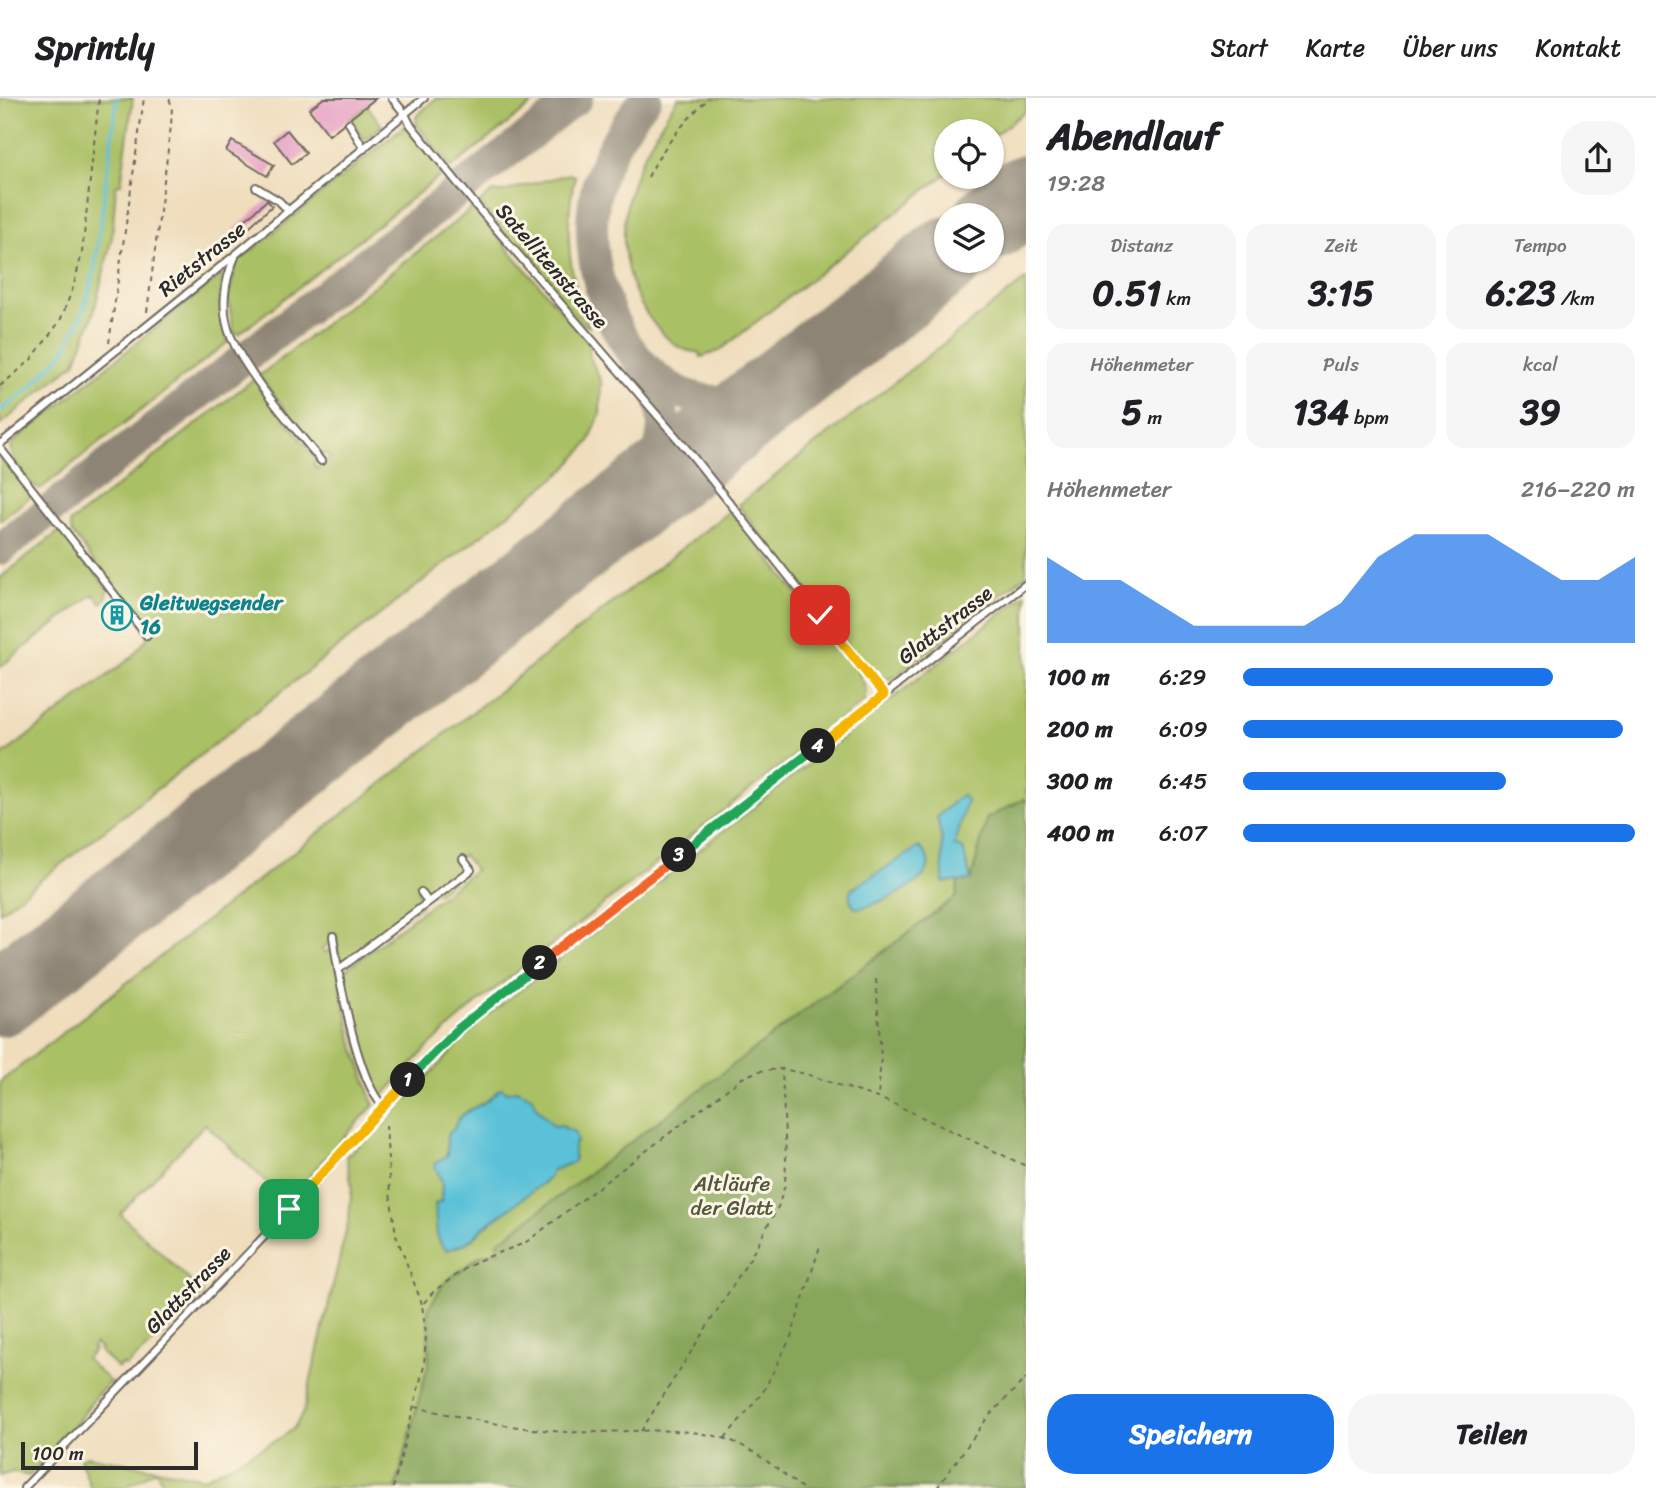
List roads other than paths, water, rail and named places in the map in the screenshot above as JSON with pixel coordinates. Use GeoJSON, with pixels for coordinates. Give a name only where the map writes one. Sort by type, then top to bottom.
{"type":"FeatureCollection","features":[{"type":"Feature","properties":{"kind":"lane","name":"Satellitenstrasse"},"geometry":{"type":"LineString","coordinates":[[392,98],[478,208],[691,453],[884,695]]}},
{"type":"Feature","properties":{"kind":"lane","name":"Rietstrasse"},"geometry":{"type":"LineString","coordinates":[[0,446],[424,98]]}},
{"type":"Feature","properties":{"kind":"lane"},"geometry":{"type":"LineString","coordinates":[[349,123],[364,149]]}},
{"type":"Feature","properties":{"kind":"lane"},"geometry":{"type":"LineString","coordinates":[[256,187],[279,201],[289,211]]}},
{"type":"Feature","properties":{"kind":"lane"},"geometry":{"type":"LineString","coordinates":[[235,255],[224,295],[232,339],[258,380],[321,461]]}},
{"type":"Feature","properties":{"kind":"lane"},"geometry":{"type":"LineString","coordinates":[[0,446],[147,636]]}},
{"type":"Feature","properties":{"kind":"lane","name":"Glattstrasse"},"geometry":{"type":"LineString","coordinates":[[24,1488],[312,1186],[444,1042],[474,1015],[1026,584]]}},
{"type":"Feature","properties":{"kind":"lane"},"geometry":{"type":"LineString","coordinates":[[338,970],[471,870],[463,859]]}},
{"type":"Feature","properties":{"kind":"lane"},"geometry":{"type":"LineString","coordinates":[[421,892],[428,902]]}},
{"type":"Feature","properties":{"kind":"lane"},"geometry":{"type":"LineString","coordinates":[[325,949],[334,939],[338,970],[355,1040],[374,1094],[383,1106]]}},
{"type":"Feature","properties":{"kind":"water"},"geometry":{"type":"Polygon","coordinates":[[[961,795],[967,800],[954,846],[963,848],[971,880],[943,883],[942,842],[937,817],[961,795]]]}},
{"type":"Feature","properties":{"kind":"water"},"geometry":{"type":"Polygon","coordinates":[[[919,847],[928,861],[928,868],[921,878],[894,896],[855,908],[850,900],[850,890],[919,847]]]}},
{"type":"Feature","properties":{"kind":"water"},"geometry":{"type":"Polygon","coordinates":[[[501,1088],[507,1092],[517,1090],[530,1096],[536,1107],[554,1126],[562,1125],[574,1131],[577,1142],[574,1144],[574,1162],[553,1170],[548,1179],[470,1240],[446,1250],[439,1241],[436,1228],[435,1204],[441,1202],[442,1182],[434,1164],[447,1155],[447,1137],[458,1119],[488,1100],[501,1088]]]}},
{"type":"Feature","properties":{"kind":"waterway"},"geometry":{"type":"LineString","coordinates":[[0,411],[31,387],[63,353],[82,316],[94,273],[117,98]]}},
{"type":"Feature","properties":{"kind":"place","name":"Gleitwegsender 16"},"geometry":{"type":"Point","coordinates":[117,615]}},
{"type":"Feature","properties":{"kind":"park label","name":"Altläufe der Glatt"},"geometry":{"type":"Point","coordinates":[732,1196]}}]}
